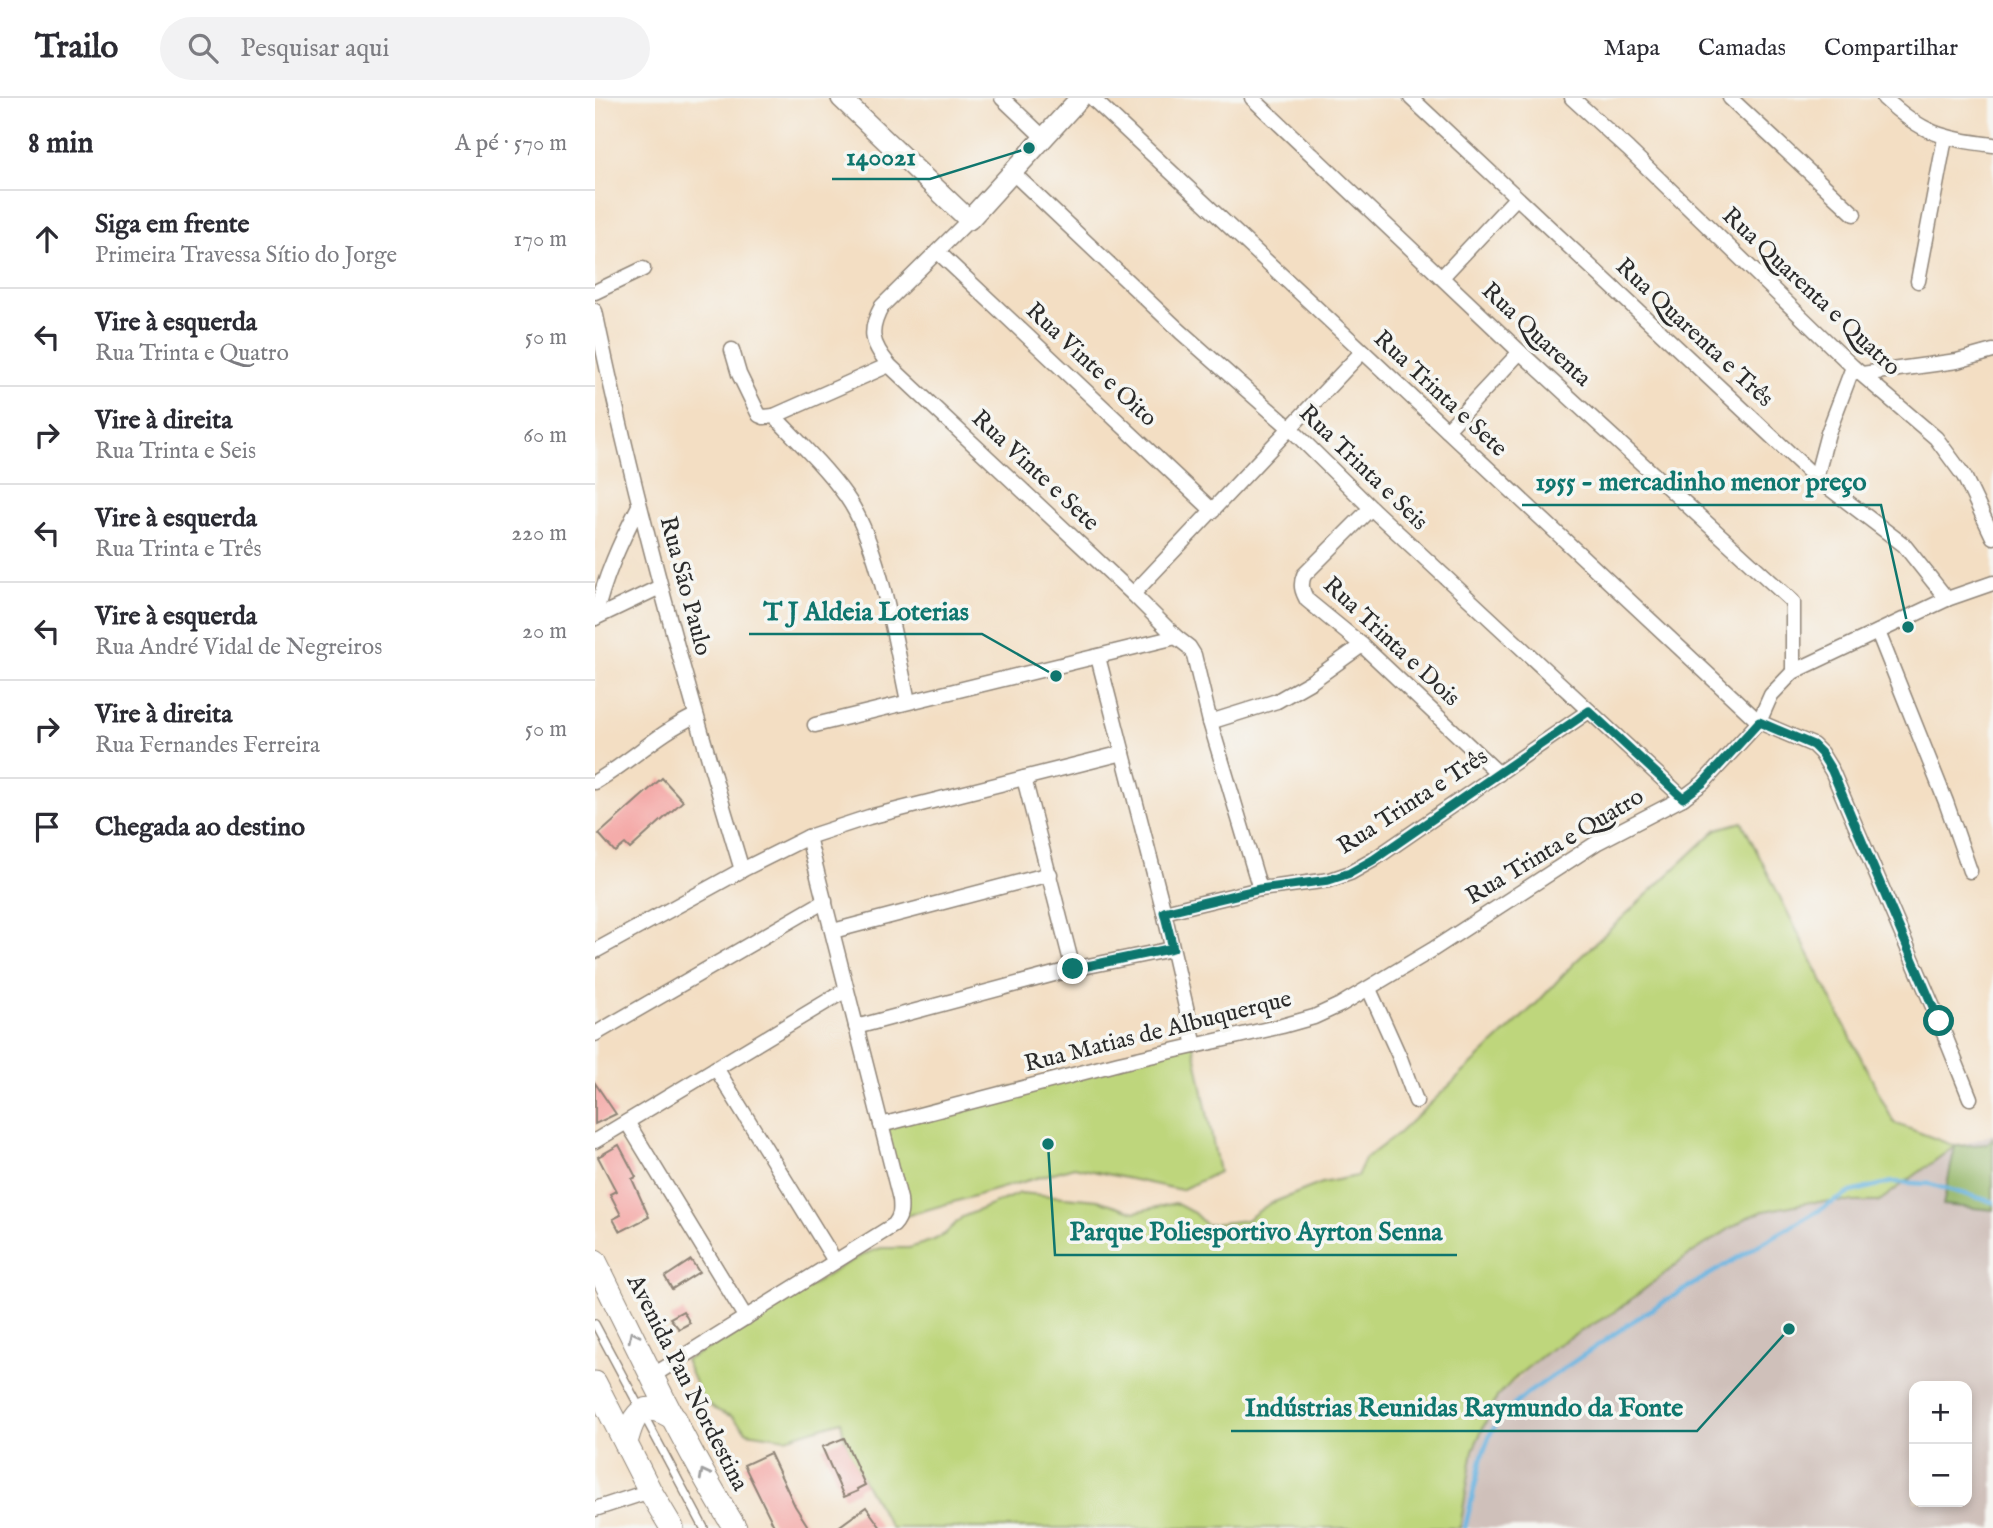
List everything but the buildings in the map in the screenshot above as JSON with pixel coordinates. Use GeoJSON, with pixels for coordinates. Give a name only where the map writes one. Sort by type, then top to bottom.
{"type":"FeatureCollection","features":[{"type":"Feature","properties":{"kind":"highway","name":"Avenida Pan Nordestina"},"geometry":{"type":"LineString","coordinates":[[595,1261],[652,1376],[735,1528]]}},
{"type":"Feature","properties":{"kind":"highway"},"geometry":{"type":"LineString","coordinates":[[595,1383],[672,1528]]}},
{"type":"Feature","properties":{"kind":"highway"},"geometry":{"type":"LineString","coordinates":[[626,1443],[632,1420],[641,1412],[660,1409],[675,1419]]}},
{"type":"Feature","properties":{"kind":"main road"},"geometry":{"type":"LineString","coordinates":[[841,98],[968,219],[1080,98]]}},
{"type":"Feature","properties":{"kind":"street"},"geometry":{"type":"LineString","coordinates":[[1002,98],[1043,137]]}},
{"type":"Feature","properties":{"kind":"street","name":"Rua Trinta e Sete"},"geometry":{"type":"LineString","coordinates":[[1092,98],[1759,722]]}},
{"type":"Feature","properties":{"kind":"street","name":"Rua Quarenta"},"geometry":{"type":"LineString","coordinates":[[1252,98],[1520,352],[1793,602],[1793,671]]}},
{"type":"Feature","properties":{"kind":"street","name":"Rua Quarenta e Três"},"geometry":{"type":"LineString","coordinates":[[1411,98],[1816,478],[1904,545],[1947,599]]}},
{"type":"Feature","properties":{"kind":"street","name":"Rua Quarenta e Quatro"},"geometry":{"type":"LineString","coordinates":[[1572,98],[1857,370],[1936,438],[1964,476],[1993,537]]}},
{"type":"Feature","properties":{"kind":"street"},"geometry":{"type":"LineString","coordinates":[[1730,98],[1854,214]]}},
{"type":"Feature","properties":{"kind":"street"},"geometry":{"type":"LineString","coordinates":[[1884,98],[1919,128],[1945,138],[1993,145]]}},
{"type":"Feature","properties":{"kind":"street"},"geometry":{"type":"LineString","coordinates":[[1917,281],[1945,138]]}},
{"type":"Feature","properties":{"kind":"street","name":"Rua Trinta e Seis"},"geometry":{"type":"LineString","coordinates":[[1012,172],[1181,332],[1291,429],[1371,508],[1683,798]]}},
{"type":"Feature","properties":{"kind":"street"},"geometry":{"type":"LineString","coordinates":[[1442,277],[1516,198]]}},
{"type":"Feature","properties":{"kind":"street"},"geometry":{"type":"LineString","coordinates":[[938,252],[968,219]]}},
{"type":"Feature","properties":{"kind":"street","name":"Rua Vinte e Sete"},"geometry":{"type":"LineString","coordinates":[[938,252],[882,306],[874,320],[872,332],[875,345],[889,365],[1189,647],[1194,655],[1210,722],[1260,889]]}},
{"type":"Feature","properties":{"kind":"street","name":"Rua Vinte e Oito"},"geometry":{"type":"LineString","coordinates":[[938,252],[1213,511]]}},
{"type":"Feature","properties":{"kind":"street"},"geometry":{"type":"LineString","coordinates":[[595,292],[643,269]]}},
{"type":"Feature","properties":{"kind":"street","name":"Rua São Paulo"},"geometry":{"type":"LineString","coordinates":[[595,312],[660,587],[741,870]]}},
{"type":"Feature","properties":{"kind":"street"},"geometry":{"type":"LineString","coordinates":[[732,350],[747,393],[759,415],[774,416],[889,365]]}},
{"type":"Feature","properties":{"kind":"street"},"geometry":{"type":"LineString","coordinates":[[1816,478],[1828,433],[1857,370],[1957,361],[1993,351]]}},
{"type":"Feature","properties":{"kind":"street"},"geometry":{"type":"LineString","coordinates":[[1133,594],[1362,352]]}},
{"type":"Feature","properties":{"kind":"street"},"geometry":{"type":"LineString","coordinates":[[1447,430],[1520,352]]}},
{"type":"Feature","properties":{"kind":"street"},"geometry":{"type":"LineString","coordinates":[[774,416],[820,463],[847,498],[863,527],[883,590],[908,701]]}},
{"type":"Feature","properties":{"kind":"street"},"geometry":{"type":"LineString","coordinates":[[595,618],[606,576],[639,506]]}},
{"type":"Feature","properties":{"kind":"street","name":"Rua Trinta e Dois"},"geometry":{"type":"LineString","coordinates":[[1371,508],[1304,575],[1301,583],[1307,600],[1362,645],[1499,774]]}},
{"type":"Feature","properties":{"kind":"street"},"geometry":{"type":"LineString","coordinates":[[1793,671],[1947,599],[1993,583]]}},
{"type":"Feature","properties":{"kind":"street"},"geometry":{"type":"LineString","coordinates":[[595,618],[660,587]]}},
{"type":"Feature","properties":{"kind":"street"},"geometry":{"type":"LineString","coordinates":[[1878,632],[1941,790],[1970,872]]}},
{"type":"Feature","properties":{"kind":"street"},"geometry":{"type":"LineString","coordinates":[[815,726],[1176,637]]}},
{"type":"Feature","properties":{"kind":"street"},"geometry":{"type":"LineString","coordinates":[[1210,722],[1277,701],[1329,670],[1362,645]]}},
{"type":"Feature","properties":{"kind":"street"},"geometry":{"type":"LineString","coordinates":[[1098,657],[1173,948],[1195,1046]]}},
{"type":"Feature","properties":{"kind":"street","name":"Rua Trinta e Quatro"},"geometry":{"type":"LineString","coordinates":[[1432,950],[1598,842],[1683,798],[1703,783],[1759,722],[1771,695],[1793,671]]}},
{"type":"Feature","properties":{"kind":"street","name":"Rua Trinta e Três"},"geometry":{"type":"LineString","coordinates":[[1164,912],[1260,889],[1329,880],[1350,873],[1373,860],[1589,711]]}},
{"type":"Feature","properties":{"kind":"street"},"geometry":{"type":"LineString","coordinates":[[595,782],[629,761],[676,725],[695,716]]}},
{"type":"Feature","properties":{"kind":"street"},"geometry":{"type":"LineString","coordinates":[[1759,722],[1813,745],[1832,771],[1970,1098]]}},
{"type":"Feature","properties":{"kind":"street"},"geometry":{"type":"LineString","coordinates":[[595,951],[741,870],[808,837],[869,817],[1123,753]]}},
{"type":"Feature","properties":{"kind":"street"},"geometry":{"type":"LineString","coordinates":[[1024,778],[1073,969]]}},
{"type":"Feature","properties":{"kind":"street"},"geometry":{"type":"LineString","coordinates":[[652,1376],[894,1225],[899,1219],[900,1199],[808,837]]}},
{"type":"Feature","properties":{"kind":"street"},"geometry":{"type":"LineString","coordinates":[[833,931],[1050,874]]}},
{"type":"Feature","properties":{"kind":"street"},"geometry":{"type":"LineString","coordinates":[[595,1034],[825,901]]}},
{"type":"Feature","properties":{"kind":"street"},"geometry":{"type":"LineString","coordinates":[[856,1027],[1073,969],[1173,948]]}},
{"type":"Feature","properties":{"kind":"street","name":"Rua Matias de Albuquerque"},"geometry":{"type":"LineString","coordinates":[[881,1125],[1119,1063],[1314,1017],[1369,989],[1432,950]]}},
{"type":"Feature","properties":{"kind":"street"},"geometry":{"type":"LineString","coordinates":[[1369,989],[1416,1101]]}},
{"type":"Feature","properties":{"kind":"street"},"geometry":{"type":"LineString","coordinates":[[595,1140],[846,990]]}},
{"type":"Feature","properties":{"kind":"street"},"geometry":{"type":"LineString","coordinates":[[716,1068],[835,1261]]}},
{"type":"Feature","properties":{"kind":"street"},"geometry":{"type":"LineString","coordinates":[[627,1122],[746,1318]]}},
{"type":"Feature","properties":{"kind":"street"},"geometry":{"type":"LineString","coordinates":[[595,1508],[650,1491]]}},
{"type":"Feature","properties":{"kind":"lane"},"geometry":{"type":"LineString","coordinates":[[595,1324],[704,1528]]}},
{"type":"Feature","properties":{"kind":"shaded area"},"geometry":{"type":"Polygon","coordinates":[[[1993,1134],[1993,1528],[1460,1528],[1473,1450],[1497,1397],[1552,1348],[1616,1311],[1689,1255],[1748,1217],[1993,1134]]]}},
{"type":"Feature","properties":{"kind":"green space"},"geometry":{"type":"Polygon","coordinates":[[[1742,822],[1894,1123],[1955,1146],[1878,1202],[1811,1202],[1764,1211],[1748,1217],[1689,1255],[1616,1311],[1552,1348],[1516,1377],[1497,1397],[1473,1450],[1460,1528],[891,1528],[854,1463],[841,1421],[786,1438],[747,1432],[733,1417],[714,1409],[702,1399],[685,1360],[733,1336],[864,1254],[881,1248],[909,1248],[934,1240],[945,1234],[962,1217],[1020,1193],[1098,1200],[1135,1212],[1175,1203],[1194,1213],[1206,1225],[1246,1220],[1269,1204],[1322,1183],[1357,1176],[1365,1159],[1399,1133],[1717,829],[1742,822]]]}},
{"type":"Feature","properties":{"kind":"green space"},"geometry":{"type":"Polygon","coordinates":[[[1193,1043],[1219,1172],[1181,1190],[1074,1167],[902,1217],[877,1121],[1193,1043]]]}},
{"type":"Feature","properties":{"kind":"green space"},"geometry":{"type":"Polygon","coordinates":[[[1993,1137],[1993,1210],[1943,1205],[1955,1146],[1988,1144],[1993,1137]]]}},
{"type":"Feature","properties":{"kind":"waterway"},"geometry":{"type":"LineString","coordinates":[[1465,1528],[1482,1456],[1491,1432],[1507,1411],[1528,1393],[1642,1315],[1851,1192],[1892,1182],[1930,1184],[1993,1202]]}},
{"type":"Feature","properties":{"kind":"place","name":"140021"},"geometry":{"type":"Point","coordinates":[1029,148]}},
{"type":"Feature","properties":{"kind":"place","name":"1955 - mercadinho menor preço"},"geometry":{"type":"Point","coordinates":[1908,627]}},
{"type":"Feature","properties":{"kind":"place","name":"T J Aldeia Loterias"},"geometry":{"type":"Point","coordinates":[1056,676]}},
{"type":"Feature","properties":{"kind":"place","name":"Parque Poliesportivo Ayrton Senna"},"geometry":{"type":"Point","coordinates":[1048,1144]}},
{"type":"Feature","properties":{"kind":"place","name":"Indústrias Reunidas Raymundo da Fonte"},"geometry":{"type":"Point","coordinates":[1789,1329]}},
{"type":"Feature","properties":{"kind":"route"},"geometry":{"type":"LineString","coordinates":[[1073,969],[1173,948],[1164,912],[1260,889],[1329,880],[1350,873],[1373,860],[1589,711],[1683,798],[1718,768],[1759,722],[1813,745],[1832,771],[1939,1021]]}}]}
